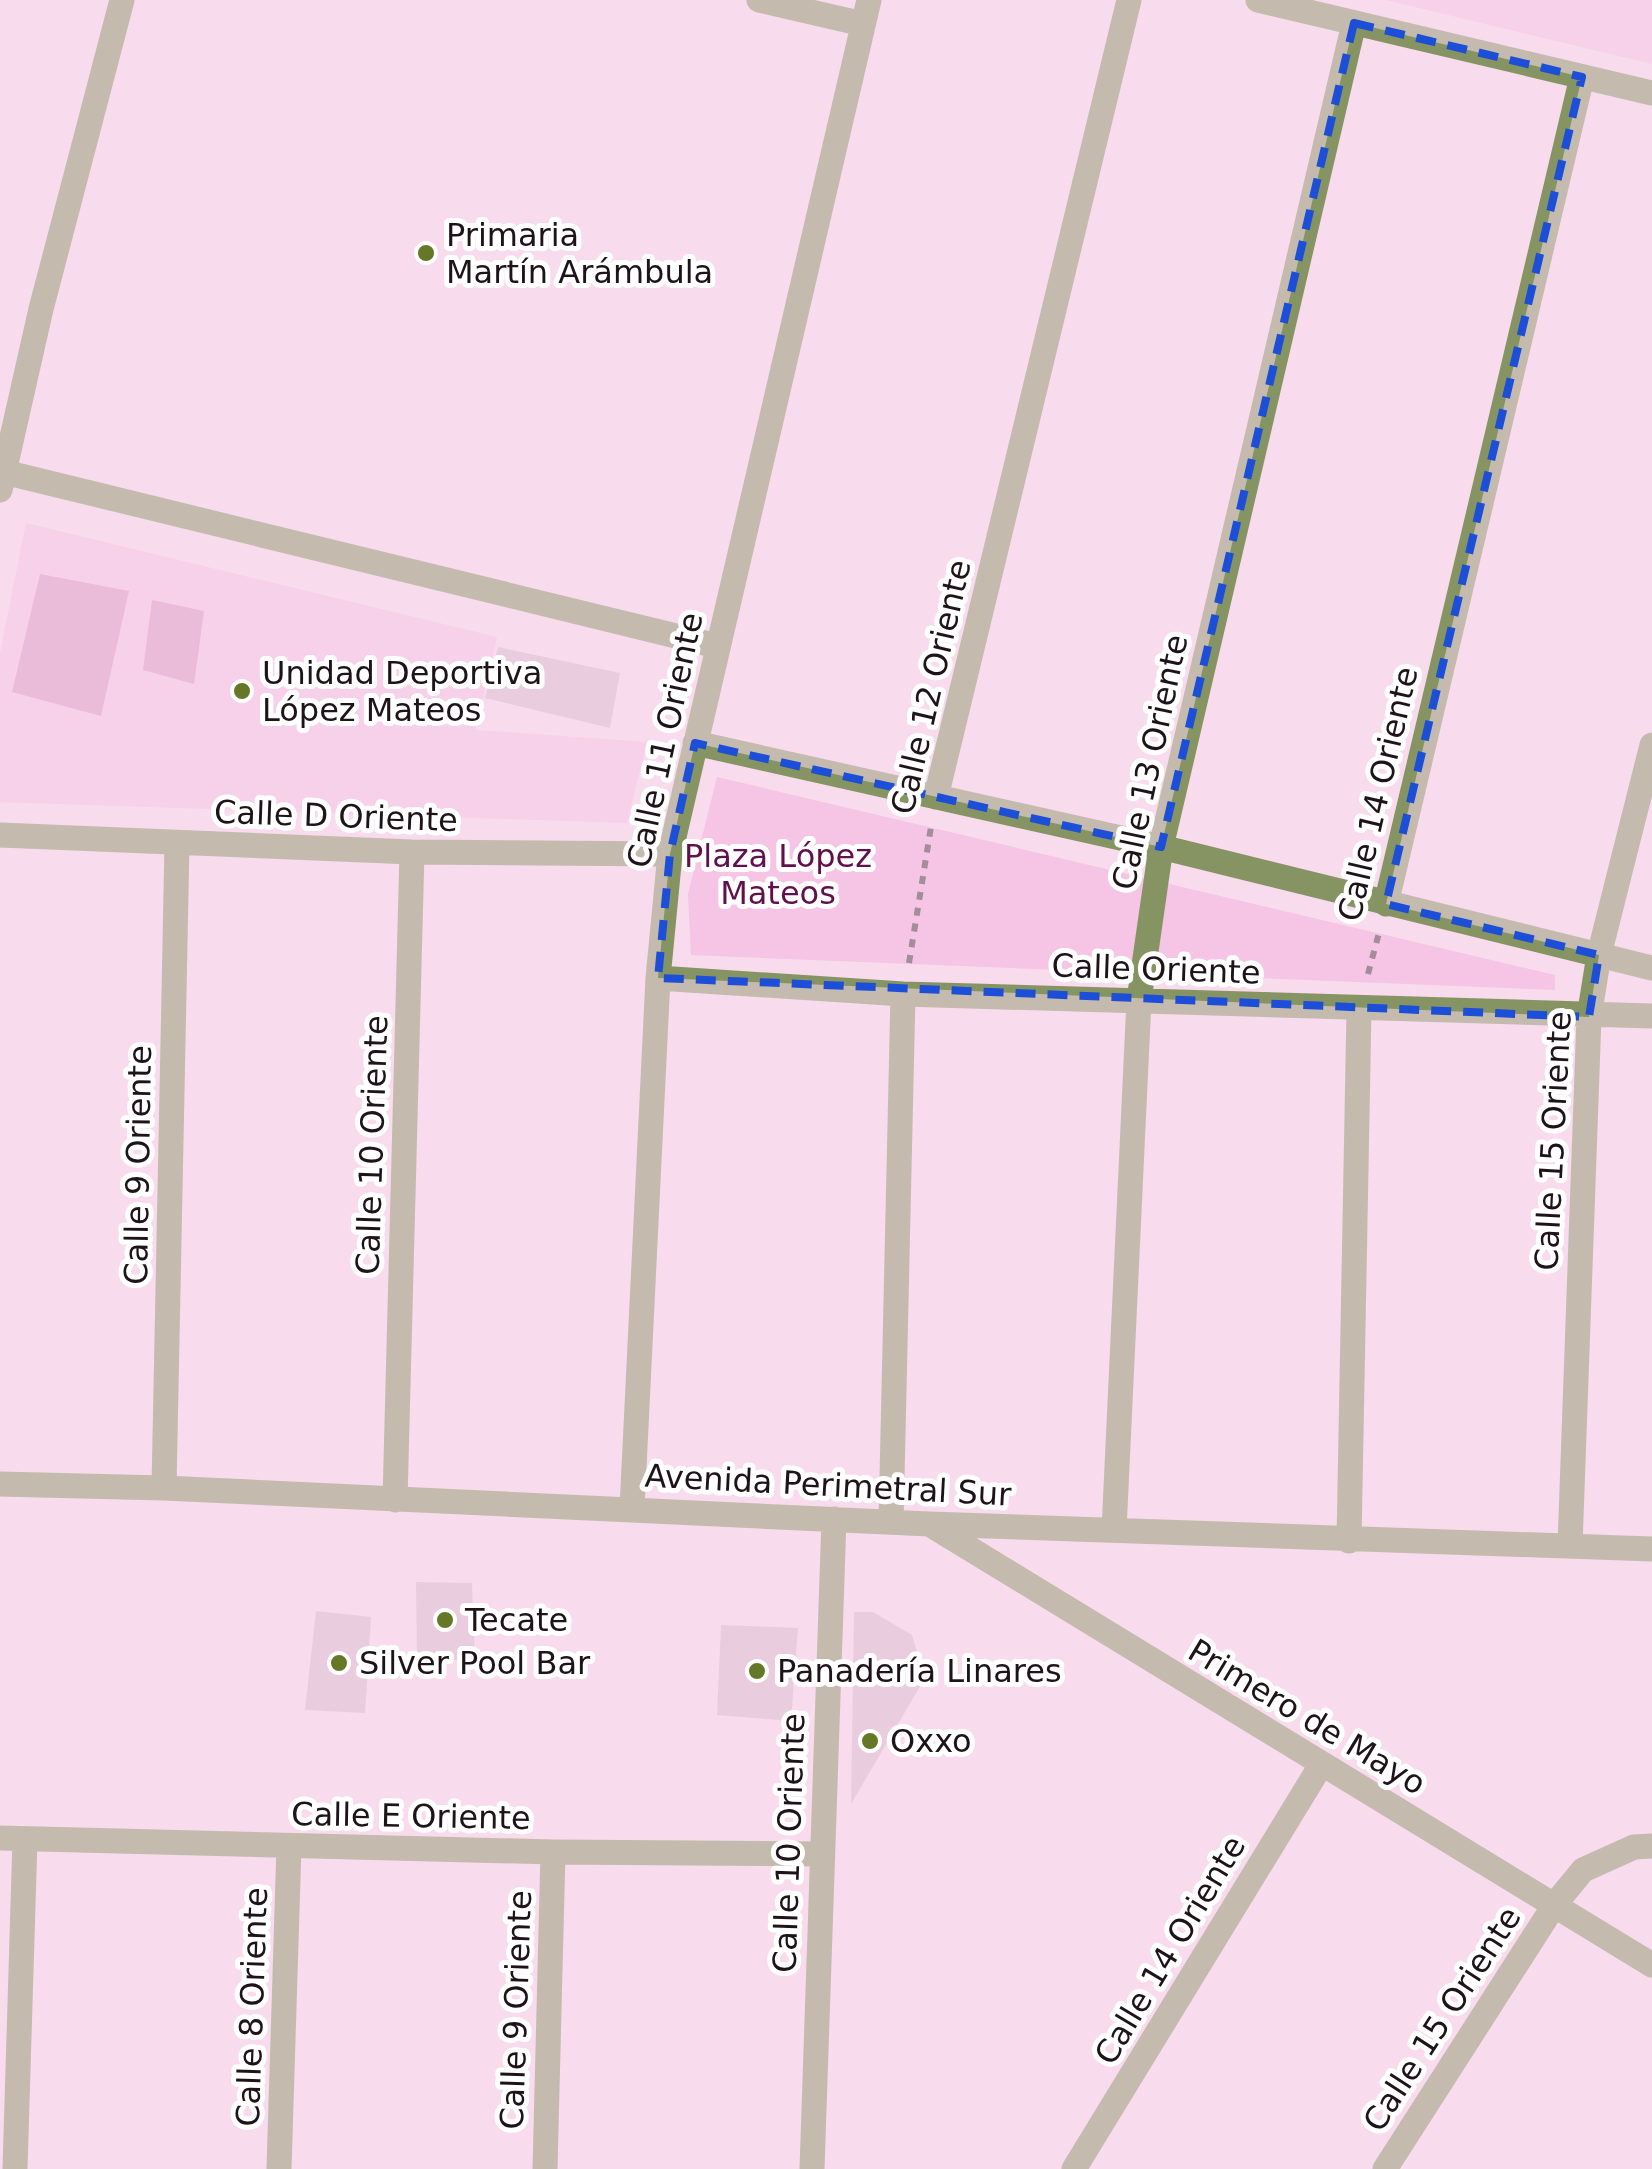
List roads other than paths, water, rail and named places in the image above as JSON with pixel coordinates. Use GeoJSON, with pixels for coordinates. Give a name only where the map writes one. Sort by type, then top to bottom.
{"type":"FeatureCollection","features":[{"type":"Feature","properties":{"kind":"street"},"geometry":{"type":"LineString","coordinates":[[122,0],[41,309],[2,481],[718,646]]}},
{"type":"Feature","properties":{"kind":"street"},"geometry":{"type":"LineString","coordinates":[[759,0],[866,12]]}},
{"type":"Feature","properties":{"kind":"street","name":"Calle 12 Oriente"},"geometry":{"type":"LineString","coordinates":[[936,797],[1129,0]]}},
{"type":"Feature","properties":{"kind":"street"},"geometry":{"type":"LineString","coordinates":[[1258,0],[1652,93]]}},
{"type":"Feature","properties":{"kind":"street","name":"Calle 11 Oriente"},"geometry":{"type":"LineString","coordinates":[[632,1508],[658,978],[670,854],[866,12]]}},
{"type":"Feature","properties":{"kind":"street","name":"Calle 13 Oriente"},"geometry":{"type":"LineString","coordinates":[[1114,1530],[1139,1000],[1161,848],[1354,23]]}},
{"type":"Feature","properties":{"kind":"street","name":"Calle 14 Oriente"},"geometry":{"type":"LineString","coordinates":[[1386,904],[1582,77]]}},
{"type":"Feature","properties":{"kind":"street"},"geometry":{"type":"LineString","coordinates":[[695,743],[1161,848],[1652,968]]}},
{"type":"Feature","properties":{"kind":"street","name":"Calle 15 Oriente"},"geometry":{"type":"LineString","coordinates":[[1570,1546],[1589,1017],[1600,955],[1652,745]]}},
{"type":"Feature","properties":{"kind":"street","name":"Calle D Oriente"},"geometry":{"type":"LineString","coordinates":[[0,836],[412,852],[670,854]]}},
{"type":"Feature","properties":{"kind":"street","name":"Calle 9 Oriente"},"geometry":{"type":"LineString","coordinates":[[164,1488],[177,844]]}},
{"type":"Feature","properties":{"kind":"street","name":"Calle 10 Oriente"},"geometry":{"type":"LineString","coordinates":[[395,1500],[412,852]]}},
{"type":"Feature","properties":{"kind":"street","name":"Calle Oriente"},"geometry":{"type":"LineString","coordinates":[[658,978],[904,994],[1652,1016]]}},
{"type":"Feature","properties":{"kind":"street"},"geometry":{"type":"LineString","coordinates":[[891,1522],[904,994]]}},
{"type":"Feature","properties":{"kind":"street"},"geometry":{"type":"LineString","coordinates":[[1349,1541],[1359,1009]]}},
{"type":"Feature","properties":{"kind":"street","name":"Avenida Perimetral Sur"},"geometry":{"type":"LineString","coordinates":[[0,1484],[1349,1541],[1652,1549]]}},
{"type":"Feature","properties":{"kind":"street","name":"Calle 10 Oriente"},"geometry":{"type":"LineString","coordinates":[[812,2169],[834,1519]]}},
{"type":"Feature","properties":{"kind":"street","name":"Primero de Mayo"},"geometry":{"type":"LineString","coordinates":[[929,1524],[1652,1965]]}},
{"type":"Feature","properties":{"kind":"street","name":"Calle 14 Oriente"},"geometry":{"type":"LineString","coordinates":[[1074,2169],[1321,1765]]}},
{"type":"Feature","properties":{"kind":"street"},"geometry":{"type":"LineString","coordinates":[[12,1838],[15,2169]]}},
{"type":"Feature","properties":{"kind":"street","name":"Calle E Oriente"},"geometry":{"type":"LineString","coordinates":[[12,1838],[553,1852],[820,1854]]}},
{"type":"Feature","properties":{"kind":"street","name":"Calle 8 Oriente"},"geometry":{"type":"LineString","coordinates":[[280,2169],[289,1846]]}},
{"type":"Feature","properties":{"kind":"street"},"geometry":{"type":"LineString","coordinates":[[1555,1904],[1583,1870],[1634,1847],[1652,1846]]}},
{"type":"Feature","properties":{"kind":"street","name":"Calle 9 Oriente"},"geometry":{"type":"LineString","coordinates":[[545,2169],[553,1852]]}},
{"type":"Feature","properties":{"kind":"street","name":"Calle 15 Oriente"},"geometry":{"type":"LineString","coordinates":[[1385,2169],[1555,1904]]}},
{"type":"Feature","properties":{"kind":"place","name":"Primaria Martín Arámbula"},"geometry":{"type":"Point","coordinates":[426,253]}},
{"type":"Feature","properties":{"kind":"place","name":"Unidad Deportiva López Mateos"},"geometry":{"type":"Point","coordinates":[242,691]}},
{"type":"Feature","properties":{"kind":"place","name":"Tecate"},"geometry":{"type":"Point","coordinates":[445,1620]}},
{"type":"Feature","properties":{"kind":"place","name":"Silver Pool Bar"},"geometry":{"type":"Point","coordinates":[339,1663]}},
{"type":"Feature","properties":{"kind":"place","name":"Panadería Linares"},"geometry":{"type":"Point","coordinates":[757,1671]}},
{"type":"Feature","properties":{"kind":"place","name":"Oxxo"},"geometry":{"type":"Point","coordinates":[870,1741]}},
{"type":"Feature","properties":{"kind":"park label","name":"Plaza López Mateos"},"geometry":{"type":"Point","coordinates":[778,874]}}]}
